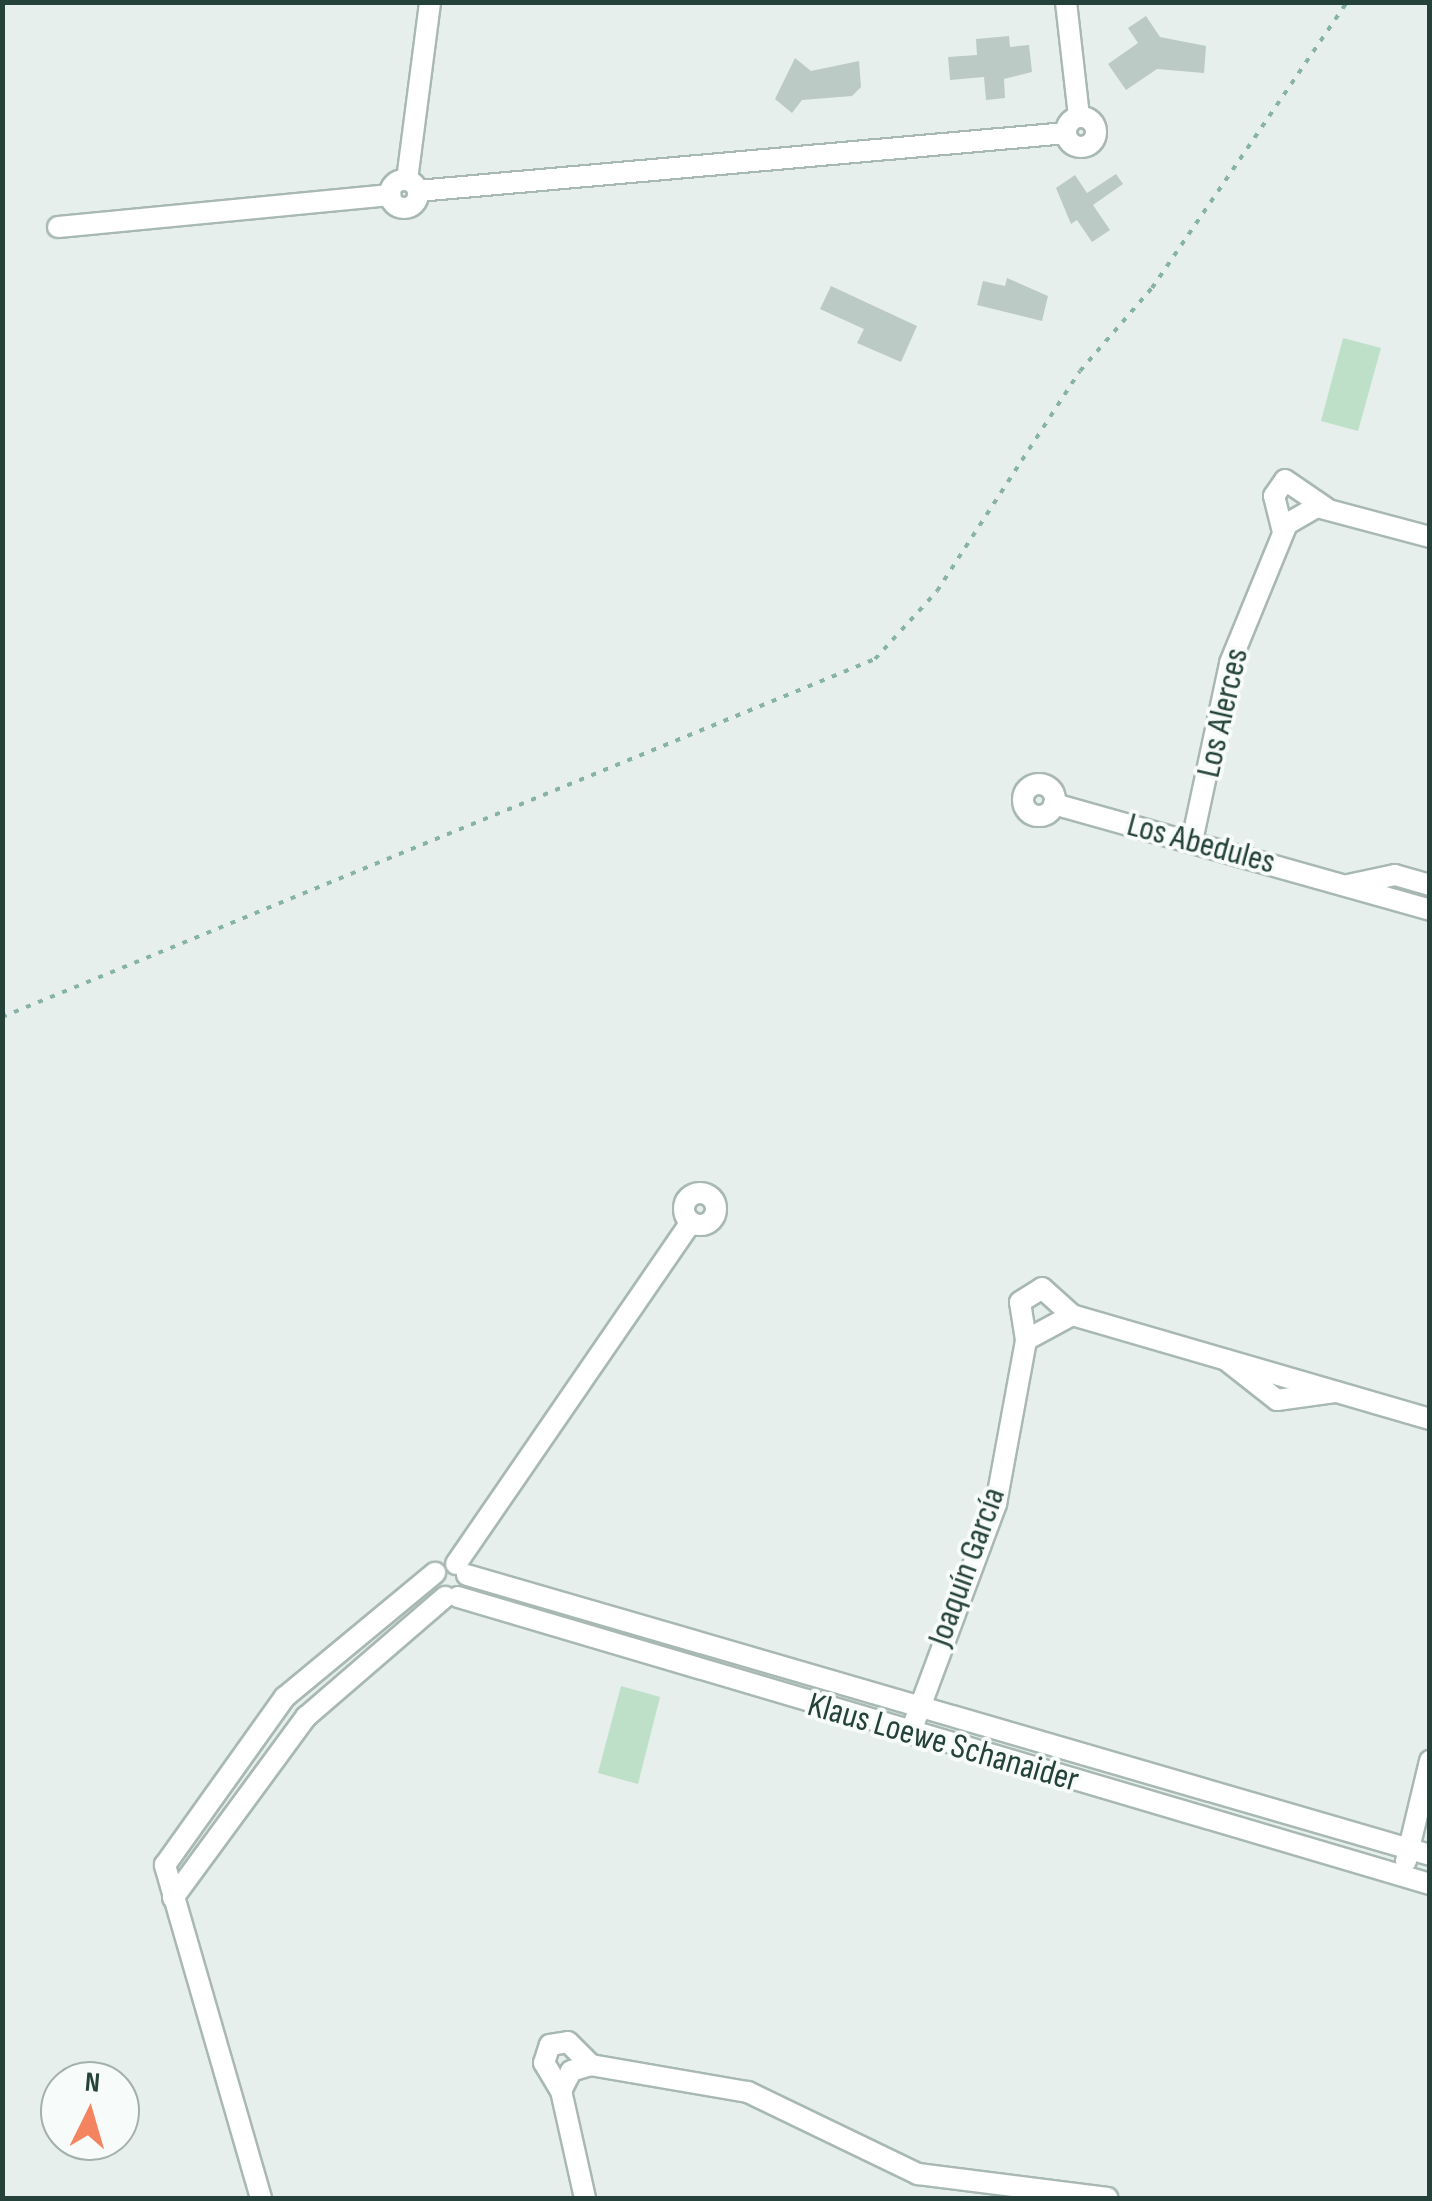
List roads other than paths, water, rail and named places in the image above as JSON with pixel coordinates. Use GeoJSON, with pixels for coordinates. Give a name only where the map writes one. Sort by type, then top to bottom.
{"type":"FeatureCollection","features":[{"type":"Feature","properties":{"kind":"street"},"geometry":{"type":"LineString","coordinates":[[58,227],[390,195],[406,208],[412,186],[430,2]]}},
{"type":"Feature","properties":{"kind":"street"},"geometry":{"type":"LineString","coordinates":[[412,186],[1072,125],[1066,2]]}},
{"type":"Feature","properties":{"kind":"street","name":"Los Alerces"},"geometry":{"type":"LineString","coordinates":[[1192,841],[1230,663],[1283,532],[1274,496],[1285,480],[1326,508],[1430,537]]}},
{"type":"Feature","properties":{"kind":"street"},"geometry":{"type":"LineString","coordinates":[[1283,532],[1300,512],[1326,508]]}},
{"type":"Feature","properties":{"kind":"street","name":"Los Abedules"},"geometry":{"type":"LineString","coordinates":[[1054,804],[1430,910]]}},
{"type":"Feature","properties":{"kind":"street","name":"Los Abedules"},"geometry":{"type":"LineString","coordinates":[[1348,884],[1395,874],[1430,884]]}},
{"type":"Feature","properties":{"kind":"street"},"geometry":{"type":"LineString","coordinates":[[173,1898],[306,1717],[452,1597],[462,1570],[692,1222]]}},
{"type":"Feature","properties":{"kind":"street","name":"Joaquín García"},"geometry":{"type":"LineString","coordinates":[[910,1734],[991,1522],[1026,1340],[1020,1302],[1032,1288],[1072,1315],[1226,1360],[1277,1400],[1336,1392],[1430,1419]]}},
{"type":"Feature","properties":{"kind":"street"},"geometry":{"type":"LineString","coordinates":[[1026,1340],[1072,1315]]}},
{"type":"Feature","properties":{"kind":"street"},"geometry":{"type":"LineString","coordinates":[[261,2198],[173,1898],[167,1859],[275,1710],[435,1573],[462,1570]]}},
{"type":"Feature","properties":{"kind":"street","name":"Klaus Loewe Schanaider"},"geometry":{"type":"LineString","coordinates":[[462,1570],[1419,1852]]}},
{"type":"Feature","properties":{"kind":"street"},"geometry":{"type":"LineString","coordinates":[[435,1573],[452,1597]]}},
{"type":"Feature","properties":{"kind":"street","name":"Klaus Loewe Schanaider"},"geometry":{"type":"LineString","coordinates":[[452,1597],[1430,1884]]}},
{"type":"Feature","properties":{"kind":"street"},"geometry":{"type":"LineString","coordinates":[[1401,1876],[1419,1852],[1430,1762]]}},
{"type":"Feature","properties":{"kind":"street"},"geometry":{"type":"LineString","coordinates":[[586,2198],[561,2091],[544,2062],[550,2045],[568,2042],[592,2064]]}},
{"type":"Feature","properties":{"kind":"street"},"geometry":{"type":"LineString","coordinates":[[561,2091],[571,2071],[592,2064],[748,2092],[918,2174],[1107,2198]]}}]}
